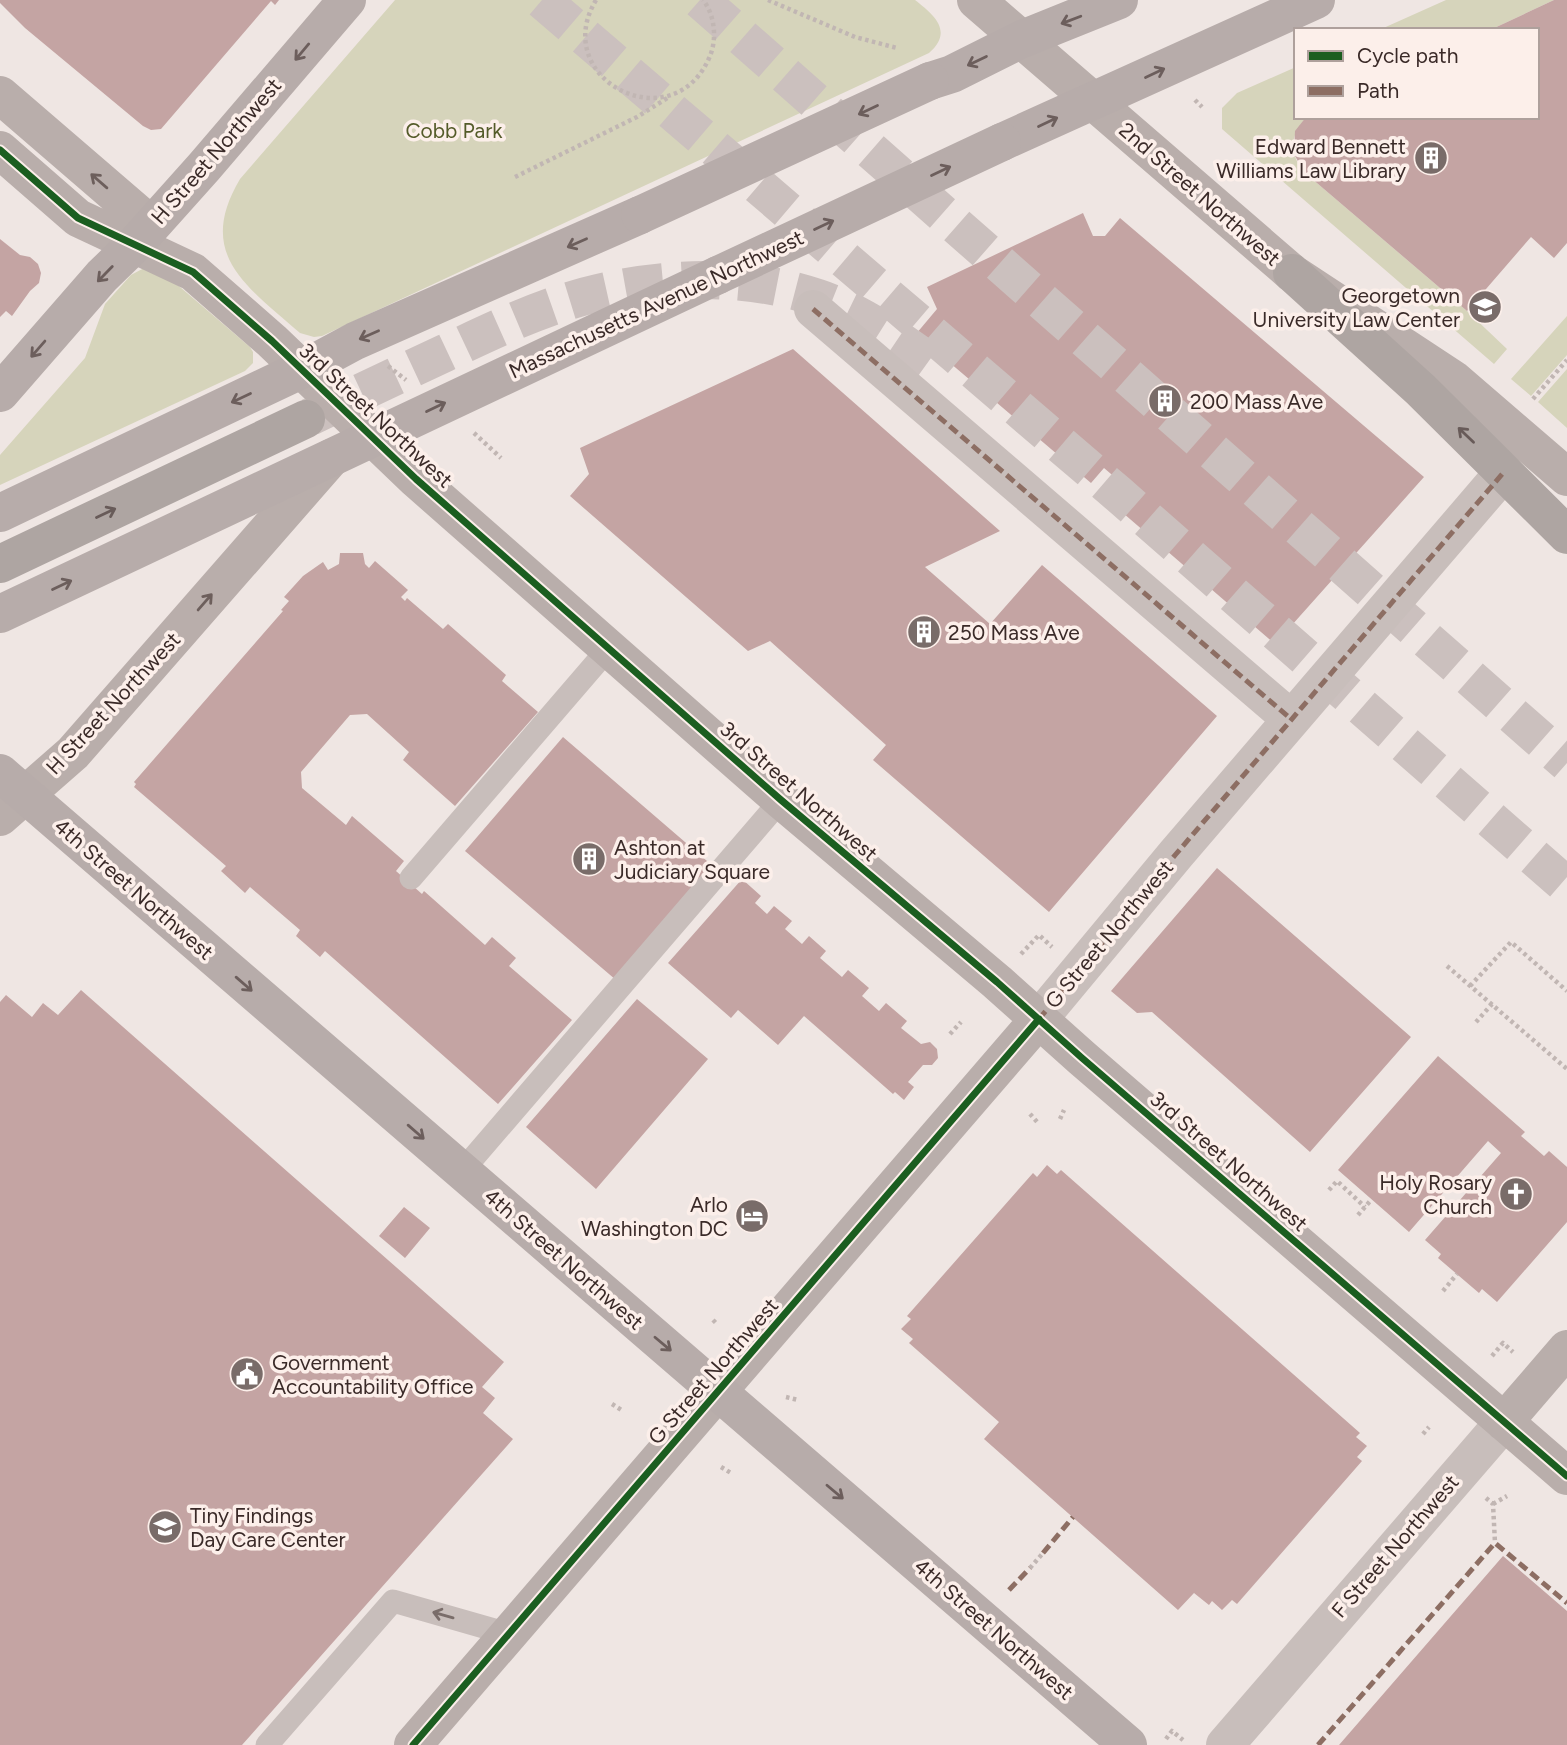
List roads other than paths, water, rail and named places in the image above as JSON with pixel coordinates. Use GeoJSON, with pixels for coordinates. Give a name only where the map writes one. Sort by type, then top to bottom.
{"type":"FeatureCollection","features":[{"type":"Feature","properties":{"kind":"highway"},"geometry":{"type":"LineString","coordinates":[[1292,273],[1421,390],[1567,535]]}},
{"type":"Feature","properties":{"kind":"highway"},"geometry":{"type":"LineString","coordinates":[[0,564],[306,419]]}},
{"type":"Feature","properties":{"kind":"main road","name":"H Street Northwest"},"geometry":{"type":"LineString","coordinates":[[0,393],[102,276],[204,167],[347,0]]}},
{"type":"Feature","properties":{"kind":"main road"},"geometry":{"type":"LineString","coordinates":[[0,513],[303,369],[355,341],[640,215],[930,81],[952,74],[1022,39],[1119,0]]}},
{"type":"Feature","properties":{"kind":"main road","name":"Massachusetts Avenue Northwest"},"geometry":{"type":"LineString","coordinates":[[0,614],[1002,142],[1316,0]]}},
{"type":"Feature","properties":{"kind":"main road","name":"4th Street Northwest"},"geometry":{"type":"LineString","coordinates":[[8,795],[462,1171],[1128,1745]]}},
{"type":"Feature","properties":{"kind":"street","name":"2nd Street Northwest"},"geometry":{"type":"LineString","coordinates":[[976,0],[1292,273],[1453,379],[1567,477]]}},
{"type":"Feature","properties":{"kind":"street","name":"3rd Street Northwest"},"geometry":{"type":"LineString","coordinates":[[0,95],[143,234],[193,272],[303,369],[416,478],[780,800],[1039,1019],[1567,1476]]}},
{"type":"Feature","properties":{"kind":"street","name":"3rd Street Northwest"},"geometry":{"type":"LineString","coordinates":[[0,150],[78,218],[143,234]]}},
{"type":"Feature","properties":{"kind":"street"},"geometry":{"type":"LineString","coordinates":[[813,309],[1291,719]]}},
{"type":"Feature","properties":{"kind":"street","name":"H Street Northwest"},"geometry":{"type":"LineString","coordinates":[[8,795],[73,753],[331,458]]}},
{"type":"Feature","properties":{"kind":"street","name":"G Street Northwest"},"geometry":{"type":"LineString","coordinates":[[429,1740],[508,1634],[1039,1019],[1176,854],[1504,472]]}},
{"type":"Feature","properties":{"kind":"street","name":"F Street Northwest"},"geometry":{"type":"LineString","coordinates":[[1225,1745],[1567,1349]]}},
{"type":"Feature","properties":{"kind":"lane"},"geometry":{"type":"LineString","coordinates":[[411,878],[610,648]]}},
{"type":"Feature","properties":{"kind":"lane"},"geometry":{"type":"LineString","coordinates":[[462,1171],[780,800]]}},
{"type":"Feature","properties":{"kind":"lane"},"geometry":{"type":"LineString","coordinates":[[267,1745],[393,1601],[508,1634]]}},
{"type":"Feature","properties":{"kind":"tunnel"},"geometry":{"type":"LineString","coordinates":[[542,0],[1117,493],[1567,886]]}},
{"type":"Feature","properties":{"kind":"tunnel"},"geometry":{"type":"LineString","coordinates":[[700,0],[1567,763]]}},
{"type":"Feature","properties":{"kind":"tunnel"},"geometry":{"type":"LineString","coordinates":[[310,417],[539,311],[598,293],[652,283],[737,281],[792,290],[834,304],[865,319],[937,367]]}},
{"type":"Feature","properties":{"kind":"place","name":"Edward Bennett Williams Law Library"},"geometry":{"type":"Point","coordinates":[1431,158]}},
{"type":"Feature","properties":{"kind":"place","name":"Georgetown University Law Center"},"geometry":{"type":"Point","coordinates":[1485,307]}},
{"type":"Feature","properties":{"kind":"place","name":"200 Mass Ave"},"geometry":{"type":"Point","coordinates":[1165,401]}},
{"type":"Feature","properties":{"kind":"place","name":"250 Mass Ave"},"geometry":{"type":"Point","coordinates":[924,632]}},
{"type":"Feature","properties":{"kind":"place","name":"Ashton at Judiciary Square"},"geometry":{"type":"Point","coordinates":[589,859]}},
{"type":"Feature","properties":{"kind":"place","name":"Holy Rosary Church"},"geometry":{"type":"Point","coordinates":[1516,1194]}},
{"type":"Feature","properties":{"kind":"place","name":"Arlo Washington DC"},"geometry":{"type":"Point","coordinates":[752,1216]}},
{"type":"Feature","properties":{"kind":"place","name":"Government Accountability Office"},"geometry":{"type":"Point","coordinates":[247,1374]}},
{"type":"Feature","properties":{"kind":"place","name":"Tiny Findings Day Care Center"},"geometry":{"type":"Point","coordinates":[165,1527]}},
{"type":"Feature","properties":{"kind":"park label","name":"Cobb Park"},"geometry":{"type":"Point","coordinates":[454,130]}}]}
